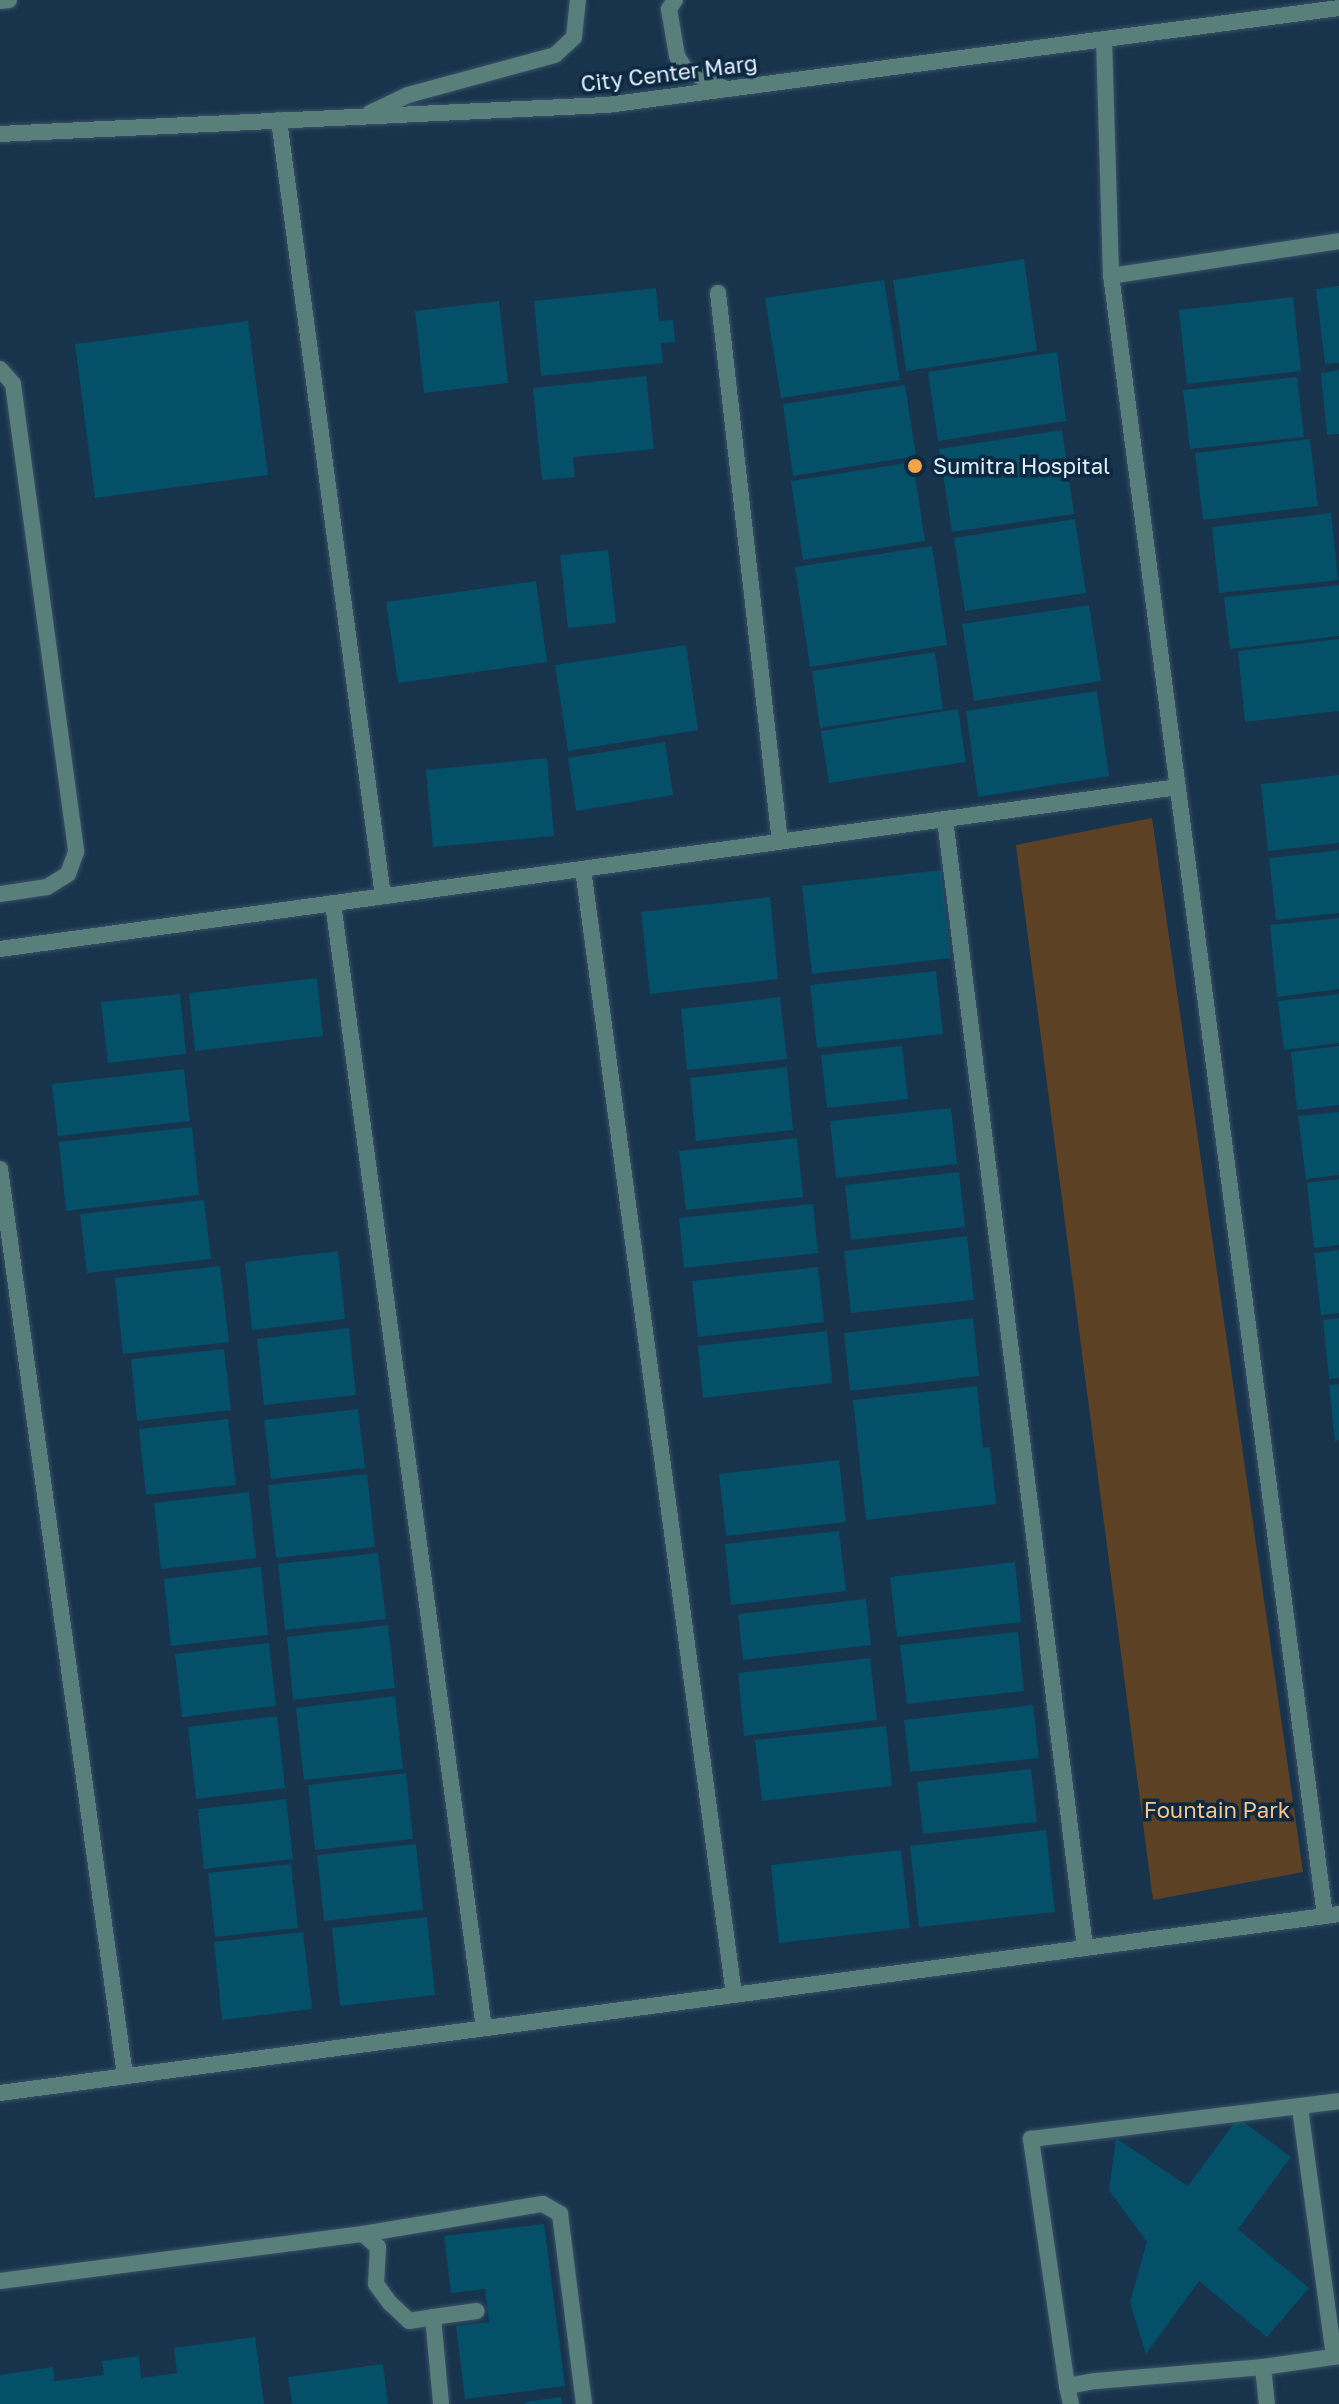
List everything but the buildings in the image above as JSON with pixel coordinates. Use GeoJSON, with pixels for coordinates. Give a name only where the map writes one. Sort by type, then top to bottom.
{"type":"FeatureCollection","features":[{"type":"Feature","properties":{"kind":"street"},"geometry":{"type":"LineString","coordinates":[[0,1],[9,0]]}},
{"type":"Feature","properties":{"kind":"street"},"geometry":{"type":"LineString","coordinates":[[361,117],[408,95],[555,55],[574,37],[578,0]]}},
{"type":"Feature","properties":{"kind":"street"},"geometry":{"type":"LineString","coordinates":[[675,0],[669,9],[677,56],[685,69],[728,90]]}},
{"type":"Feature","properties":{"kind":"street","name":"City Center Marg"},"geometry":{"type":"LineString","coordinates":[[0,134],[607,105],[1339,8]]}},
{"type":"Feature","properties":{"kind":"street"},"geometry":{"type":"LineString","coordinates":[[0,2093],[1332,1915],[1111,276],[1104,39]]}},
{"type":"Feature","properties":{"kind":"street"},"geometry":{"type":"LineString","coordinates":[[279,120],[383,896]]}},
{"type":"Feature","properties":{"kind":"street"},"geometry":{"type":"LineString","coordinates":[[1111,276],[1339,241]]}},
{"type":"Feature","properties":{"kind":"street"},"geometry":{"type":"LineString","coordinates":[[718,293],[780,842]]}},
{"type":"Feature","properties":{"kind":"street"},"geometry":{"type":"LineString","coordinates":[[0,369],[13,384],[76,852],[68,874],[47,887],[0,894]]}},
{"type":"Feature","properties":{"kind":"street"},"geometry":{"type":"LineString","coordinates":[[0,949],[1178,787]]}},
{"type":"Feature","properties":{"kind":"street"},"geometry":{"type":"LineString","coordinates":[[945,819],[1085,1948]]}},
{"type":"Feature","properties":{"kind":"street"},"geometry":{"type":"LineString","coordinates":[[583,869],[734,1995]]}},
{"type":"Feature","properties":{"kind":"street"},"geometry":{"type":"LineString","coordinates":[[333,903],[484,2028]]}},
{"type":"Feature","properties":{"kind":"street"},"geometry":{"type":"LineString","coordinates":[[0,1169],[125,2076]]}},
{"type":"Feature","properties":{"kind":"street"},"geometry":{"type":"LineString","coordinates":[[1071,2404],[1031,2139],[1339,2101]]}},
{"type":"Feature","properties":{"kind":"street"},"geometry":{"type":"LineString","coordinates":[[1067,2386],[1336,2357],[1300,2108]]}},
{"type":"Feature","properties":{"kind":"street"},"geometry":{"type":"LineString","coordinates":[[0,2281],[363,2234],[543,2204],[560,2214],[584,2404]]}},
{"type":"Feature","properties":{"kind":"street"},"geometry":{"type":"LineString","coordinates":[[363,2234],[378,2247],[376,2284],[409,2321],[477,2311]]}},
{"type":"Feature","properties":{"kind":"street"},"geometry":{"type":"LineString","coordinates":[[433,2317],[441,2404]]}},
{"type":"Feature","properties":{"kind":"street"},"geometry":{"type":"LineString","coordinates":[[1263,2367],[1267,2404]]}},
{"type":"Feature","properties":{"kind":"green space","name":"Fountain Park"},"geometry":{"type":"Polygon","coordinates":[[[1152,818],[1303,1872],[1153,1900],[1016,845],[1152,818]]]}},
{"type":"Feature","properties":{"kind":"place","name":"Sumitra Hospital"},"geometry":{"type":"Point","coordinates":[915,466]}}]}
